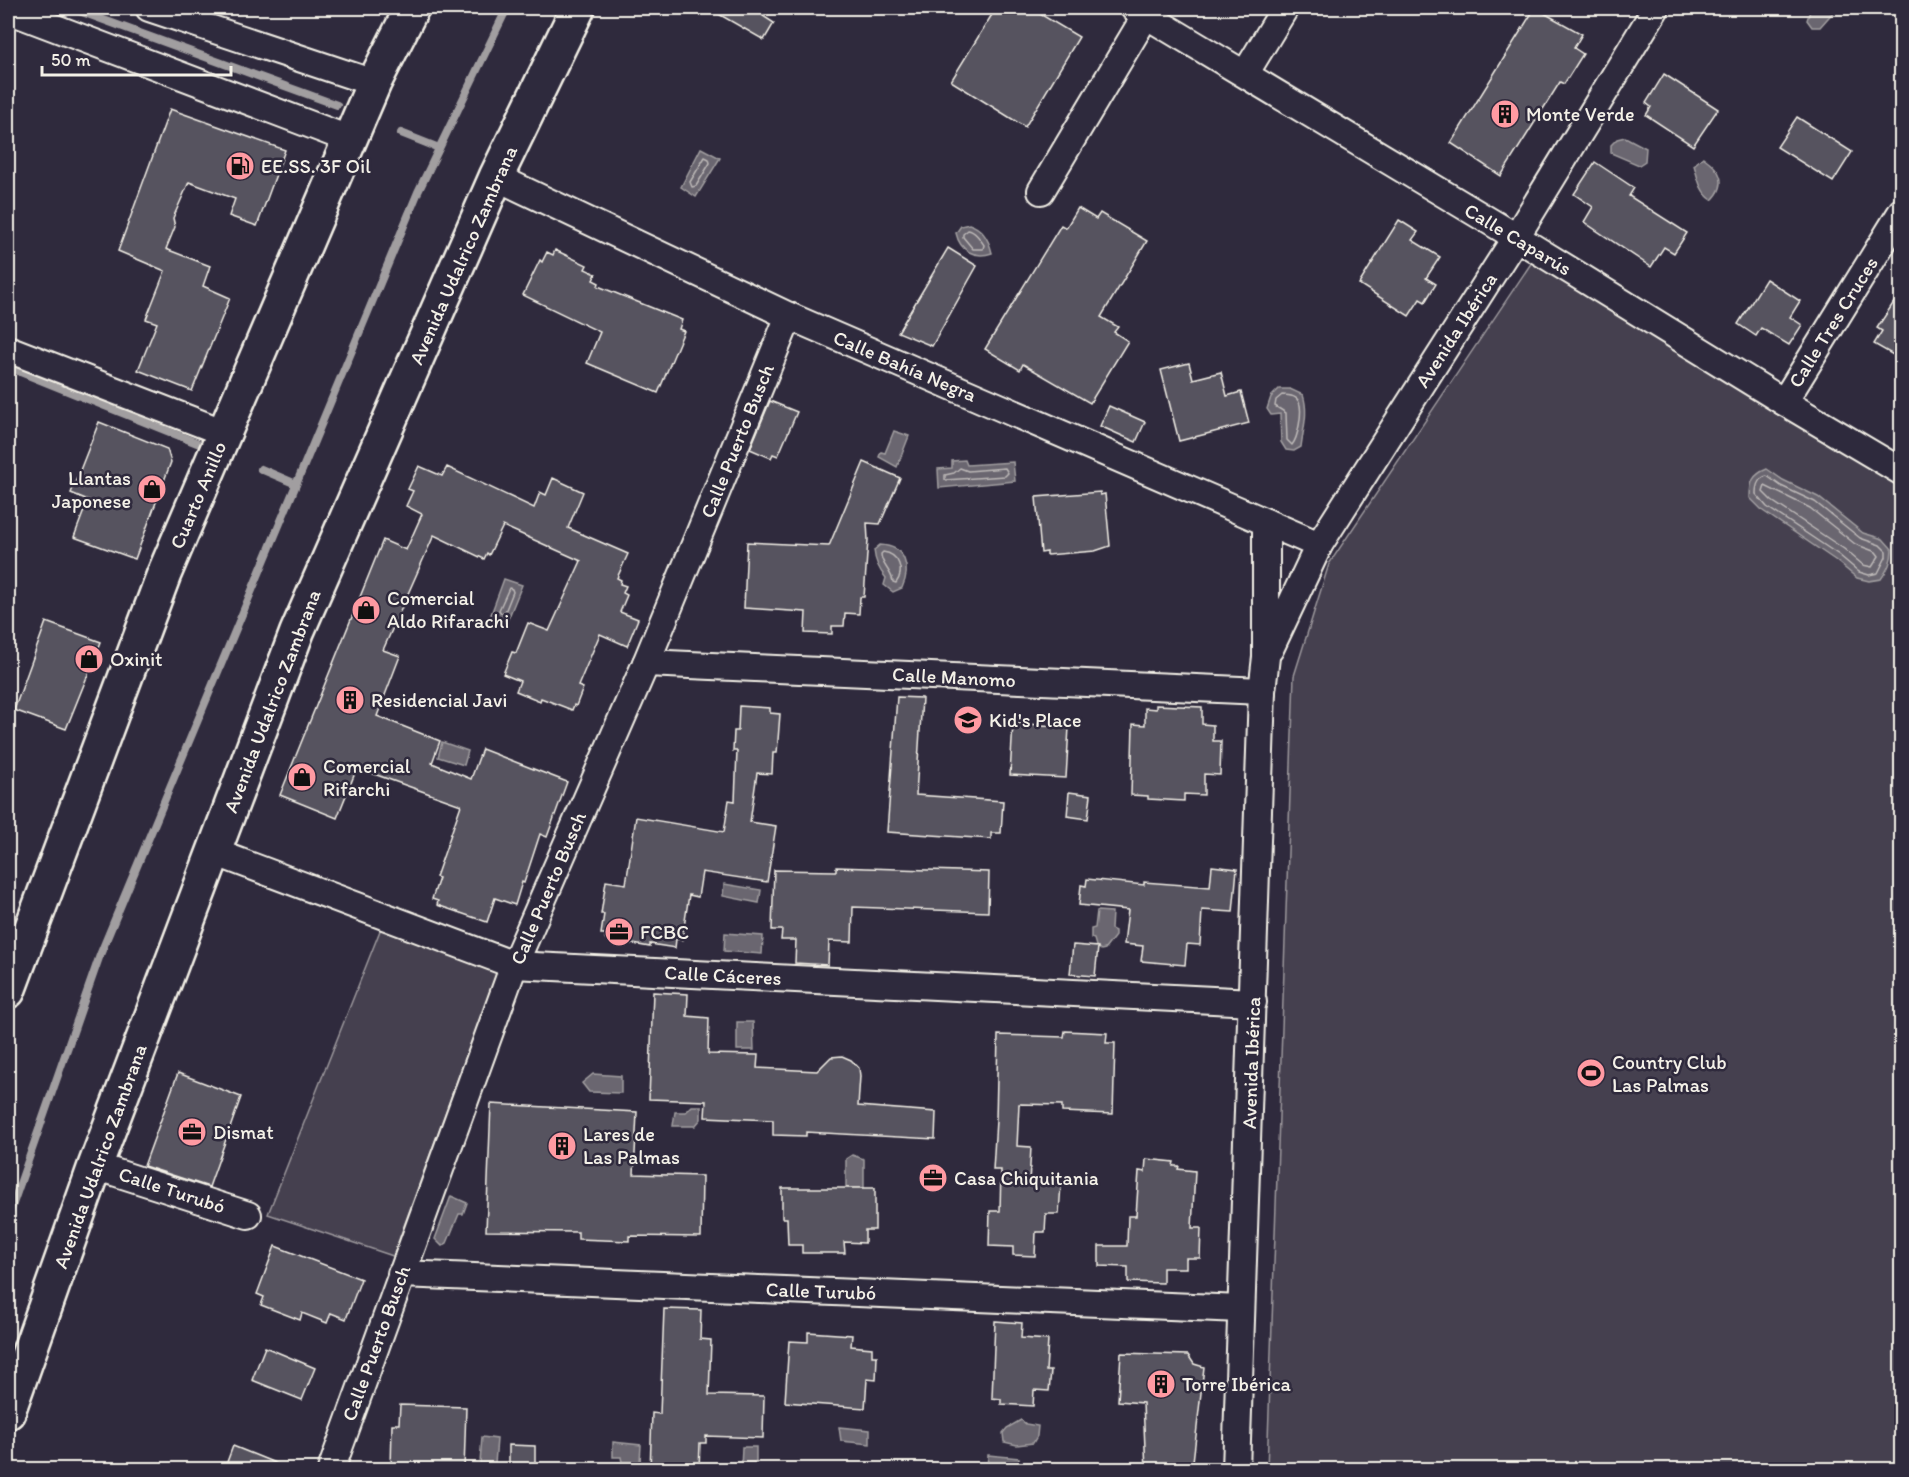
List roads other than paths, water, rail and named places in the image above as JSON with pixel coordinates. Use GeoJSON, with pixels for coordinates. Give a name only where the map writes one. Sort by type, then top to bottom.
{"type":"FeatureCollection","features":[{"type":"Feature","properties":{"kind":"highway","name":"Cuarto Anillo"},"geometry":{"type":"LineString","coordinates":[[8,991],[14,956],[164,574],[374,83],[412,8]]}},
{"type":"Feature","properties":{"kind":"highway","name":"Avenida Udalrico Zambrana"},"geometry":{"type":"LineString","coordinates":[[8,1412],[95,1166],[297,632],[496,177],[578,8]]}},
{"type":"Feature","properties":{"kind":"street"},"geometry":{"type":"LineString","coordinates":[[149,8],[374,83]]}},
{"type":"Feature","properties":{"kind":"street"},"geometry":{"type":"LineString","coordinates":[[1245,74],[1285,8]]}},
{"type":"Feature","properties":{"kind":"street","name":"Avenida Ibérica"},"geometry":{"type":"LineString","coordinates":[[1266,657],[1319,545],[1516,237],[1656,8]]}},
{"type":"Feature","properties":{"kind":"street"},"geometry":{"type":"LineString","coordinates":[[8,10],[351,140]]}},
{"type":"Feature","properties":{"kind":"street"},"geometry":{"type":"LineString","coordinates":[[1041,191],[1140,11]]}},
{"type":"Feature","properties":{"kind":"street","name":"Calle Caparús"},"geometry":{"type":"LineString","coordinates":[[1140,11],[1902,472]]}},
{"type":"Feature","properties":{"kind":"street","name":"Calle Bahía Negra"},"geometry":{"type":"LineString","coordinates":[[496,177],[789,316],[1319,545]]}},
{"type":"Feature","properties":{"kind":"street","name":"Calle Tres Cruces"},"geometry":{"type":"LineString","coordinates":[[1784,402],[1902,212]]}},
{"type":"Feature","properties":{"kind":"street","name":"Calle Puerto Busch"},"geometry":{"type":"LineString","coordinates":[[330,1470],[514,965],[646,663],[789,316]]}},
{"type":"Feature","properties":{"kind":"street"},"geometry":{"type":"LineString","coordinates":[[8,349],[225,433]]}},
{"type":"Feature","properties":{"kind":"street","name":"Avenida Ibérica"},"geometry":{"type":"LineString","coordinates":[[1236,1470],[1262,691],[1266,657],[1266,522]]}},
{"type":"Feature","properties":{"kind":"street","name":"Calle Manomo"},"geometry":{"type":"LineString","coordinates":[[646,663],[1262,691]]}},
{"type":"Feature","properties":{"kind":"street","name":"Calle Cáceres"},"geometry":{"type":"LineString","coordinates":[[214,852],[514,965],[1253,1002]]}},
{"type":"Feature","properties":{"kind":"street","name":"Calle Turubó"},"geometry":{"type":"LineString","coordinates":[[95,1166],[248,1215]]}},
{"type":"Feature","properties":{"kind":"street","name":"Calle Turubó"},"geometry":{"type":"LineString","coordinates":[[401,1274],[1241,1309]]}},
{"type":"Feature","properties":{"kind":"water"},"geometry":{"type":"Polygon","coordinates":[[[1811,8],[1836,8],[1820,27],[1812,27],[1807,20],[1811,8]]]}},
{"type":"Feature","properties":{"kind":"water"},"geometry":{"type":"Polygon","coordinates":[[[1625,137],[1646,148],[1645,161],[1639,165],[1611,153],[1611,145],[1617,139],[1625,137]]]}},
{"type":"Feature","properties":{"kind":"water"},"geometry":{"type":"Polygon","coordinates":[[[701,148],[720,158],[696,197],[681,187],[701,148]]]}},
{"type":"Feature","properties":{"kind":"water"},"geometry":{"type":"Polygon","coordinates":[[[1703,157],[1714,166],[1720,177],[1720,188],[1712,200],[1702,189],[1694,165],[1703,157]]]}},
{"type":"Feature","properties":{"kind":"water"},"geometry":{"type":"Polygon","coordinates":[[[969,224],[978,228],[984,235],[992,253],[974,254],[961,245],[956,233],[961,226],[969,224]]]}},
{"type":"Feature","properties":{"kind":"water"},"geometry":{"type":"Polygon","coordinates":[[[1279,389],[1290,389],[1303,395],[1305,402],[1306,415],[1301,447],[1294,451],[1286,450],[1281,442],[1280,414],[1271,415],[1267,409],[1271,397],[1279,389]]]}},
{"type":"Feature","properties":{"kind":"water"},"geometry":{"type":"Polygon","coordinates":[[[894,431],[909,436],[897,467],[879,457],[881,452],[885,453],[894,431]]]}},
{"type":"Feature","properties":{"kind":"water"},"geometry":{"type":"Polygon","coordinates":[[[965,460],[967,465],[1013,462],[1015,481],[939,488],[938,469],[952,468],[952,461],[965,460]]]}},
{"type":"Feature","properties":{"kind":"water"},"geometry":{"type":"Polygon","coordinates":[[[1767,469],[1783,480],[1818,497],[1863,533],[1883,539],[1892,549],[1892,553],[1889,565],[1881,579],[1869,581],[1857,578],[1835,560],[1763,511],[1750,498],[1753,480],[1767,469]]]}},
{"type":"Feature","properties":{"kind":"water"},"geometry":{"type":"Polygon","coordinates":[[[880,545],[896,549],[904,559],[906,566],[902,588],[893,592],[884,585],[886,578],[875,558],[874,550],[880,545]]]}},
{"type":"Feature","properties":{"kind":"water"},"geometry":{"type":"Polygon","coordinates":[[[504,579],[522,585],[506,624],[490,617],[504,579]]]}},
{"type":"Feature","properties":{"kind":"water"},"geometry":{"type":"Polygon","coordinates":[[[442,742],[468,751],[464,765],[438,757],[442,742]]]}},
{"type":"Feature","properties":{"kind":"water"},"geometry":{"type":"Polygon","coordinates":[[[724,884],[761,890],[759,903],[723,896],[724,884]]]}},
{"type":"Feature","properties":{"kind":"water"},"geometry":{"type":"Polygon","coordinates":[[[1097,911],[1112,912],[1111,929],[1115,931],[1115,936],[1105,949],[1101,950],[1091,938],[1091,929],[1095,928],[1097,911]]]}},
{"type":"Feature","properties":{"kind":"water"},"geometry":{"type":"Polygon","coordinates":[[[725,933],[763,936],[762,954],[724,951],[725,933]]]}},
{"type":"Feature","properties":{"kind":"water"},"geometry":{"type":"Polygon","coordinates":[[[737,1022],[753,1022],[754,1050],[737,1050],[737,1022]]]}},
{"type":"Feature","properties":{"kind":"water"},"geometry":{"type":"Polygon","coordinates":[[[593,1074],[621,1076],[621,1093],[589,1092],[582,1083],[593,1074]]]}},
{"type":"Feature","properties":{"kind":"water"},"geometry":{"type":"Polygon","coordinates":[[[692,1106],[701,1106],[701,1119],[695,1126],[673,1126],[675,1112],[686,1112],[692,1106]]]}},
{"type":"Feature","properties":{"kind":"water"},"geometry":{"type":"Polygon","coordinates":[[[852,1155],[864,1159],[864,1188],[846,1188],[846,1159],[852,1155]]]}},
{"type":"Feature","properties":{"kind":"water"},"geometry":{"type":"Polygon","coordinates":[[[451,1196],[467,1203],[463,1214],[459,1214],[447,1243],[442,1246],[435,1239],[451,1196]]]}},
{"type":"Feature","properties":{"kind":"water"},"geometry":{"type":"Polygon","coordinates":[[[1021,1420],[1026,1424],[1038,1426],[1037,1436],[1033,1443],[1017,1445],[1004,1442],[1003,1433],[1021,1420]]]}},
{"type":"Feature","properties":{"kind":"water"},"geometry":{"type":"Polygon","coordinates":[[[839,1427],[870,1430],[870,1444],[841,1441],[839,1427]]]}},
{"type":"Feature","properties":{"kind":"water"},"geometry":{"type":"Polygon","coordinates":[[[482,1437],[497,1439],[495,1464],[480,1463],[482,1437]]]}},
{"type":"Feature","properties":{"kind":"water"},"geometry":{"type":"Polygon","coordinates":[[[613,1442],[641,1445],[640,1462],[622,1462],[621,1457],[613,1457],[613,1442]]]}},
{"type":"Feature","properties":{"kind":"water"},"geometry":{"type":"Polygon","coordinates":[[[742,1447],[756,1447],[756,1469],[741,1469],[742,1447]]]}},
{"type":"Feature","properties":{"kind":"water"},"geometry":{"type":"Polygon","coordinates":[[[988,1455],[1019,1458],[1018,1469],[987,1468],[988,1455]]]}},
{"type":"Feature","properties":{"kind":"waterway"},"geometry":{"type":"LineString","coordinates":[[71,8],[337,105]]}},
{"type":"Feature","properties":{"kind":"waterway"},"geometry":{"type":"LineString","coordinates":[[8,1218],[100,955],[418,192],[507,8]]}},
{"type":"Feature","properties":{"kind":"waterway"},"geometry":{"type":"LineString","coordinates":[[401,133],[439,148]]}},
{"type":"Feature","properties":{"kind":"waterway"},"geometry":{"type":"LineString","coordinates":[[8,367],[197,443]]}},
{"type":"Feature","properties":{"kind":"waterway"},"geometry":{"type":"LineString","coordinates":[[261,469],[296,484]]}},
{"type":"Feature","properties":{"kind":"place","name":"Monte Verde"},"geometry":{"type":"Point","coordinates":[1505,114]}},
{"type":"Feature","properties":{"kind":"place","name":"EE.SS. 3F Oil"},"geometry":{"type":"Point","coordinates":[240,166]}},
{"type":"Feature","properties":{"kind":"place","name":"Llantas Japonese"},"geometry":{"type":"Point","coordinates":[152,489]}},
{"type":"Feature","properties":{"kind":"place","name":"Comercial Aldo Rifarachi"},"geometry":{"type":"Point","coordinates":[366,610]}},
{"type":"Feature","properties":{"kind":"place","name":"Oxinit"},"geometry":{"type":"Point","coordinates":[89,659]}},
{"type":"Feature","properties":{"kind":"place","name":"Residencial Javi"},"geometry":{"type":"Point","coordinates":[350,700]}},
{"type":"Feature","properties":{"kind":"place","name":"Kid's Place"},"geometry":{"type":"Point","coordinates":[968,720]}},
{"type":"Feature","properties":{"kind":"place","name":"Comercial Rifarchi"},"geometry":{"type":"Point","coordinates":[302,777]}},
{"type":"Feature","properties":{"kind":"place","name":"FCBC"},"geometry":{"type":"Point","coordinates":[619,932]}},
{"type":"Feature","properties":{"kind":"place","name":"Country Club Las Palmas"},"geometry":{"type":"Point","coordinates":[1591,1073]}},
{"type":"Feature","properties":{"kind":"place","name":"Dismat"},"geometry":{"type":"Point","coordinates":[192,1132]}},
{"type":"Feature","properties":{"kind":"place","name":"Lares de Las Palmas"},"geometry":{"type":"Point","coordinates":[562,1146]}},
{"type":"Feature","properties":{"kind":"place","name":"Casa Chiquitania"},"geometry":{"type":"Point","coordinates":[933,1178]}},
{"type":"Feature","properties":{"kind":"place","name":"Torre Ibérica"},"geometry":{"type":"Point","coordinates":[1161,1384]}}]}
